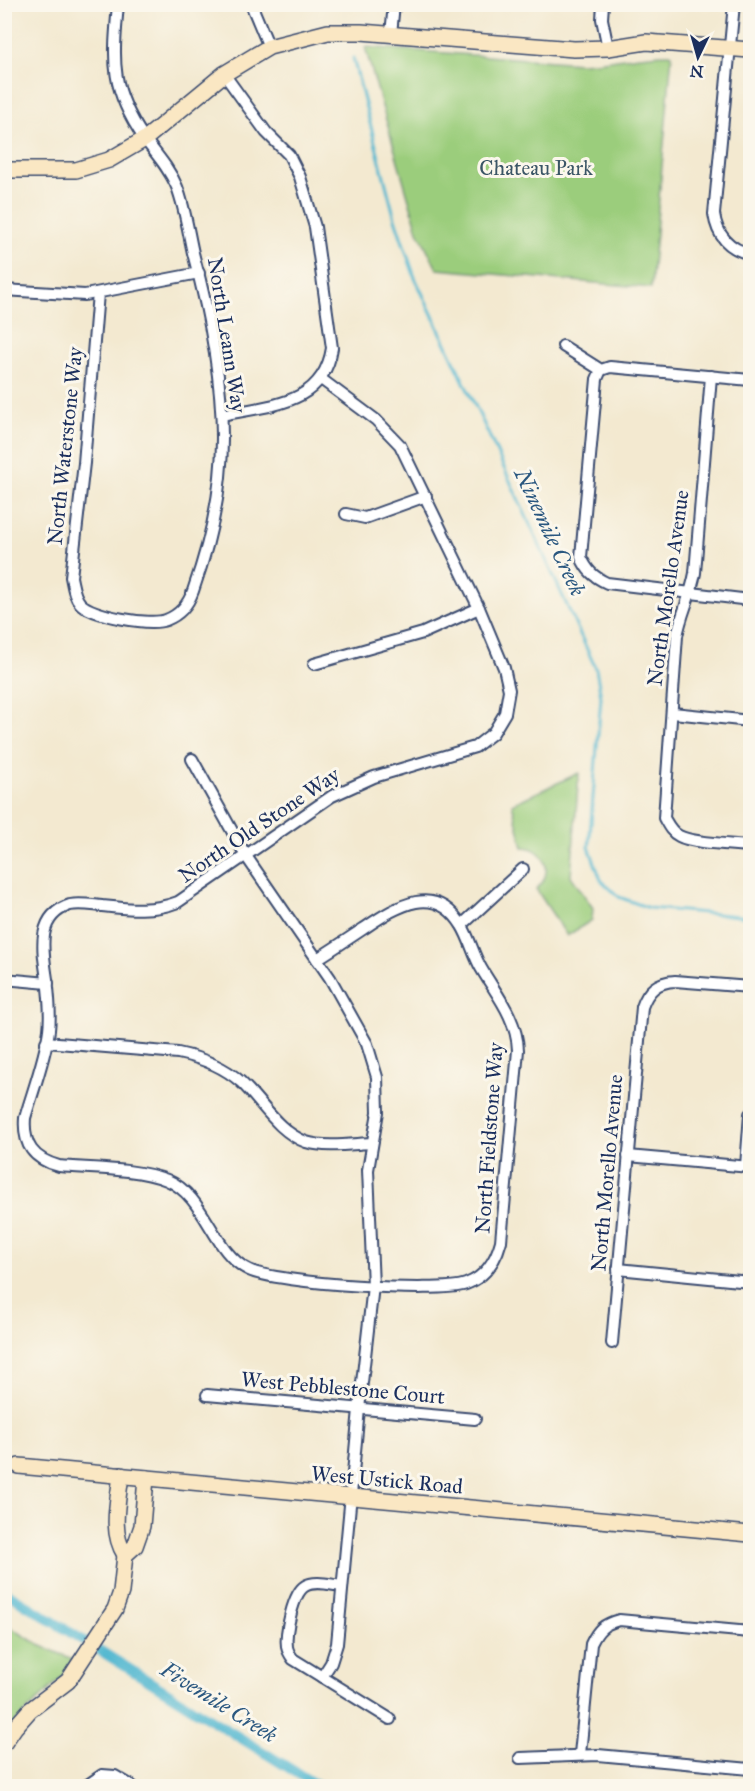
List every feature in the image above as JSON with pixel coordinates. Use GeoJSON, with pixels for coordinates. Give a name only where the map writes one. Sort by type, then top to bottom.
{"type":"FeatureCollection","features":[{"type":"Feature","properties":{"kind":"street","name":"North Leann Way"},"geometry":{"type":"LineString","coordinates":[[79,602],[90,611],[103,615],[151,622],[165,621],[182,612],[192,595],[206,551],[220,476],[222,415],[206,305],[177,189],[167,168],[127,112],[115,78],[118,4]]}},
{"type":"Feature","properties":{"kind":"street"},"geometry":{"type":"LineString","coordinates":[[251,4],[269,47]]}},
{"type":"Feature","properties":{"kind":"street"},"geometry":{"type":"LineString","coordinates":[[391,34],[394,4]]}},
{"type":"Feature","properties":{"kind":"street"},"geometry":{"type":"LineString","coordinates":[[603,4],[602,20],[608,48]]}},
{"type":"Feature","properties":{"kind":"street"},"geometry":{"type":"LineString","coordinates":[[734,4],[714,214],[721,237],[739,251],[750,254]]}},
{"type":"Feature","properties":{"kind":"street"},"geometry":{"type":"LineString","coordinates":[[4,170],[76,170],[109,160],[145,139],[224,74],[269,47],[328,32],[391,34],[574,50],[646,42],[750,50]]}},
{"type":"Feature","properties":{"kind":"street"},"geometry":{"type":"LineString","coordinates":[[222,415],[298,397],[308,392],[321,379],[330,361],[332,348],[315,226],[306,191],[289,155],[266,132],[224,74]]}},
{"type":"Feature","properties":{"kind":"street"},"geometry":{"type":"LineString","coordinates":[[4,290],[73,296],[199,273]]}},
{"type":"Feature","properties":{"kind":"street","name":"North Waterstone Way"},"geometry":{"type":"LineString","coordinates":[[79,602],[73,590],[71,578],[99,293]]}},
{"type":"Feature","properties":{"kind":"street"},"geometry":{"type":"LineString","coordinates":[[563,346],[602,370]]}},
{"type":"Feature","properties":{"kind":"street"},"geometry":{"type":"LineString","coordinates":[[750,380],[610,367],[602,370],[597,379],[581,557],[587,570],[596,578],[607,583],[750,600]]}},
{"type":"Feature","properties":{"kind":"street","name":"North Morello Avenue"},"geometry":{"type":"LineString","coordinates":[[711,376],[695,573],[691,594],[681,614],[677,636],[664,818],[669,828],[678,836],[689,840],[750,846]]}},
{"type":"Feature","properties":{"kind":"street","name":"North Old Stone Way"},"geometry":{"type":"LineString","coordinates":[[36,1156],[27,1144],[24,1132],[25,1118],[46,1042],[50,1018],[48,982],[42,946],[44,932],[52,916],[72,904],[136,910],[167,907],[246,856],[312,808],[353,785],[464,751],[484,741],[493,733],[505,713],[508,702],[507,679],[479,608],[400,445],[376,420],[321,379]]}},
{"type":"Feature","properties":{"kind":"street"},"geometry":{"type":"LineString","coordinates":[[346,514],[365,518],[426,496]]}},
{"type":"Feature","properties":{"kind":"street"},"geometry":{"type":"LineString","coordinates":[[314,664],[423,633],[479,608]]}},
{"type":"Feature","properties":{"kind":"street"},"geometry":{"type":"LineString","coordinates":[[673,713],[750,721]]}},
{"type":"Feature","properties":{"kind":"street"},"geometry":{"type":"LineString","coordinates":[[192,759],[246,856],[317,959],[362,1033],[377,1077],[378,1100],[368,1170],[373,1286],[337,1644],[331,1663],[322,1677]]}},
{"type":"Feature","properties":{"kind":"street"},"geometry":{"type":"LineString","coordinates":[[462,925],[523,869]]}},
{"type":"Feature","properties":{"kind":"street","name":"North Fieldstone Way"},"geometry":{"type":"LineString","coordinates":[[36,1156],[46,1163],[59,1166],[147,1174],[169,1181],[190,1198],[230,1254],[248,1269],[267,1276],[373,1286],[450,1288],[477,1279],[493,1262],[501,1240],[518,1038],[511,1017],[480,965],[462,925],[442,907],[432,902],[418,901],[395,908],[317,959]]}},
{"type":"Feature","properties":{"kind":"street"},"geometry":{"type":"LineString","coordinates":[[4,979],[48,982]]}},
{"type":"Feature","properties":{"kind":"street","name":"North Morello Avenue"},"geometry":{"type":"LineString","coordinates":[[612,1343],[642,1007],[646,996],[653,987],[663,982],[750,987]]}},
{"type":"Feature","properties":{"kind":"street"},"geometry":{"type":"LineString","coordinates":[[46,1042],[178,1053],[195,1057],[212,1063],[240,1081],[282,1128],[297,1138],[319,1144],[372,1143]]}},
{"type":"Feature","properties":{"kind":"street"},"geometry":{"type":"LineString","coordinates":[[628,1156],[748,1167],[750,1114]]}},
{"type":"Feature","properties":{"kind":"street"},"geometry":{"type":"LineString","coordinates":[[618,1269],[750,1282]]}},
{"type":"Feature","properties":{"kind":"street","name":"West Pebblestone Court"},"geometry":{"type":"LineString","coordinates":[[207,1395],[475,1419]]}},
{"type":"Feature","properties":{"kind":"street","name":"West Ustick Road"},"geometry":{"type":"LineString","coordinates":[[19,1466],[750,1534]]}},
{"type":"Feature","properties":{"kind":"street"},"geometry":{"type":"LineString","coordinates":[[4,1743],[30,1710],[68,1681],[115,1609],[121,1592],[125,1555],[118,1544],[116,1524],[121,1475]]}},
{"type":"Feature","properties":{"kind":"street"},"geometry":{"type":"LineString","coordinates":[[125,1555],[135,1546],[142,1526],[146,1478]]}},
{"type":"Feature","properties":{"kind":"street"},"geometry":{"type":"LineString","coordinates":[[342,1586],[313,1583],[297,1593],[287,1639],[287,1651],[293,1659],[390,1719]]}},
{"type":"Feature","properties":{"kind":"street"},"geometry":{"type":"LineString","coordinates":[[580,1754],[591,1644],[603,1626],[619,1620],[750,1632]]}},
{"type":"Feature","properties":{"kind":"street"},"geometry":{"type":"LineString","coordinates":[[520,1758],[580,1754],[750,1769]]}},
{"type":"Feature","properties":{"kind":"street"},"geometry":{"type":"LineString","coordinates":[[86,1786],[102,1775],[115,1776],[132,1786]]}},
{"type":"Feature","properties":{"kind":"green space","name":"Chateau Park"},"geometry":{"type":"Polygon","coordinates":[[[365,47],[580,63],[672,54],[651,288],[437,269],[418,231],[365,47]]]}},
{"type":"Feature","properties":{"kind":"green space"},"geometry":{"type":"Polygon","coordinates":[[[579,773],[571,876],[593,908],[592,920],[567,936],[536,889],[545,877],[545,863],[538,852],[523,847],[512,804],[579,773]]]}},
{"type":"Feature","properties":{"kind":"green space"},"geometry":{"type":"Polygon","coordinates":[[[5,1624],[39,1645],[73,1659],[63,1676],[5,1732],[5,1624]]]}},
{"type":"Feature","properties":{"kind":"waterway","name":"Ninemile Creek"},"geometry":{"type":"LineString","coordinates":[[353,58],[395,219],[415,278],[596,669],[601,697],[589,847],[601,880],[619,897],[649,908],[750,917]]}},
{"type":"Feature","properties":{"kind":"waterway","name":"Fivemile Creek"},"geometry":{"type":"LineString","coordinates":[[4,1591],[84,1641]]}},
{"type":"Feature","properties":{"kind":"waterway","name":"Fivemile Creek"},"geometry":{"type":"LineString","coordinates":[[99,1650],[318,1786]]}}]}
